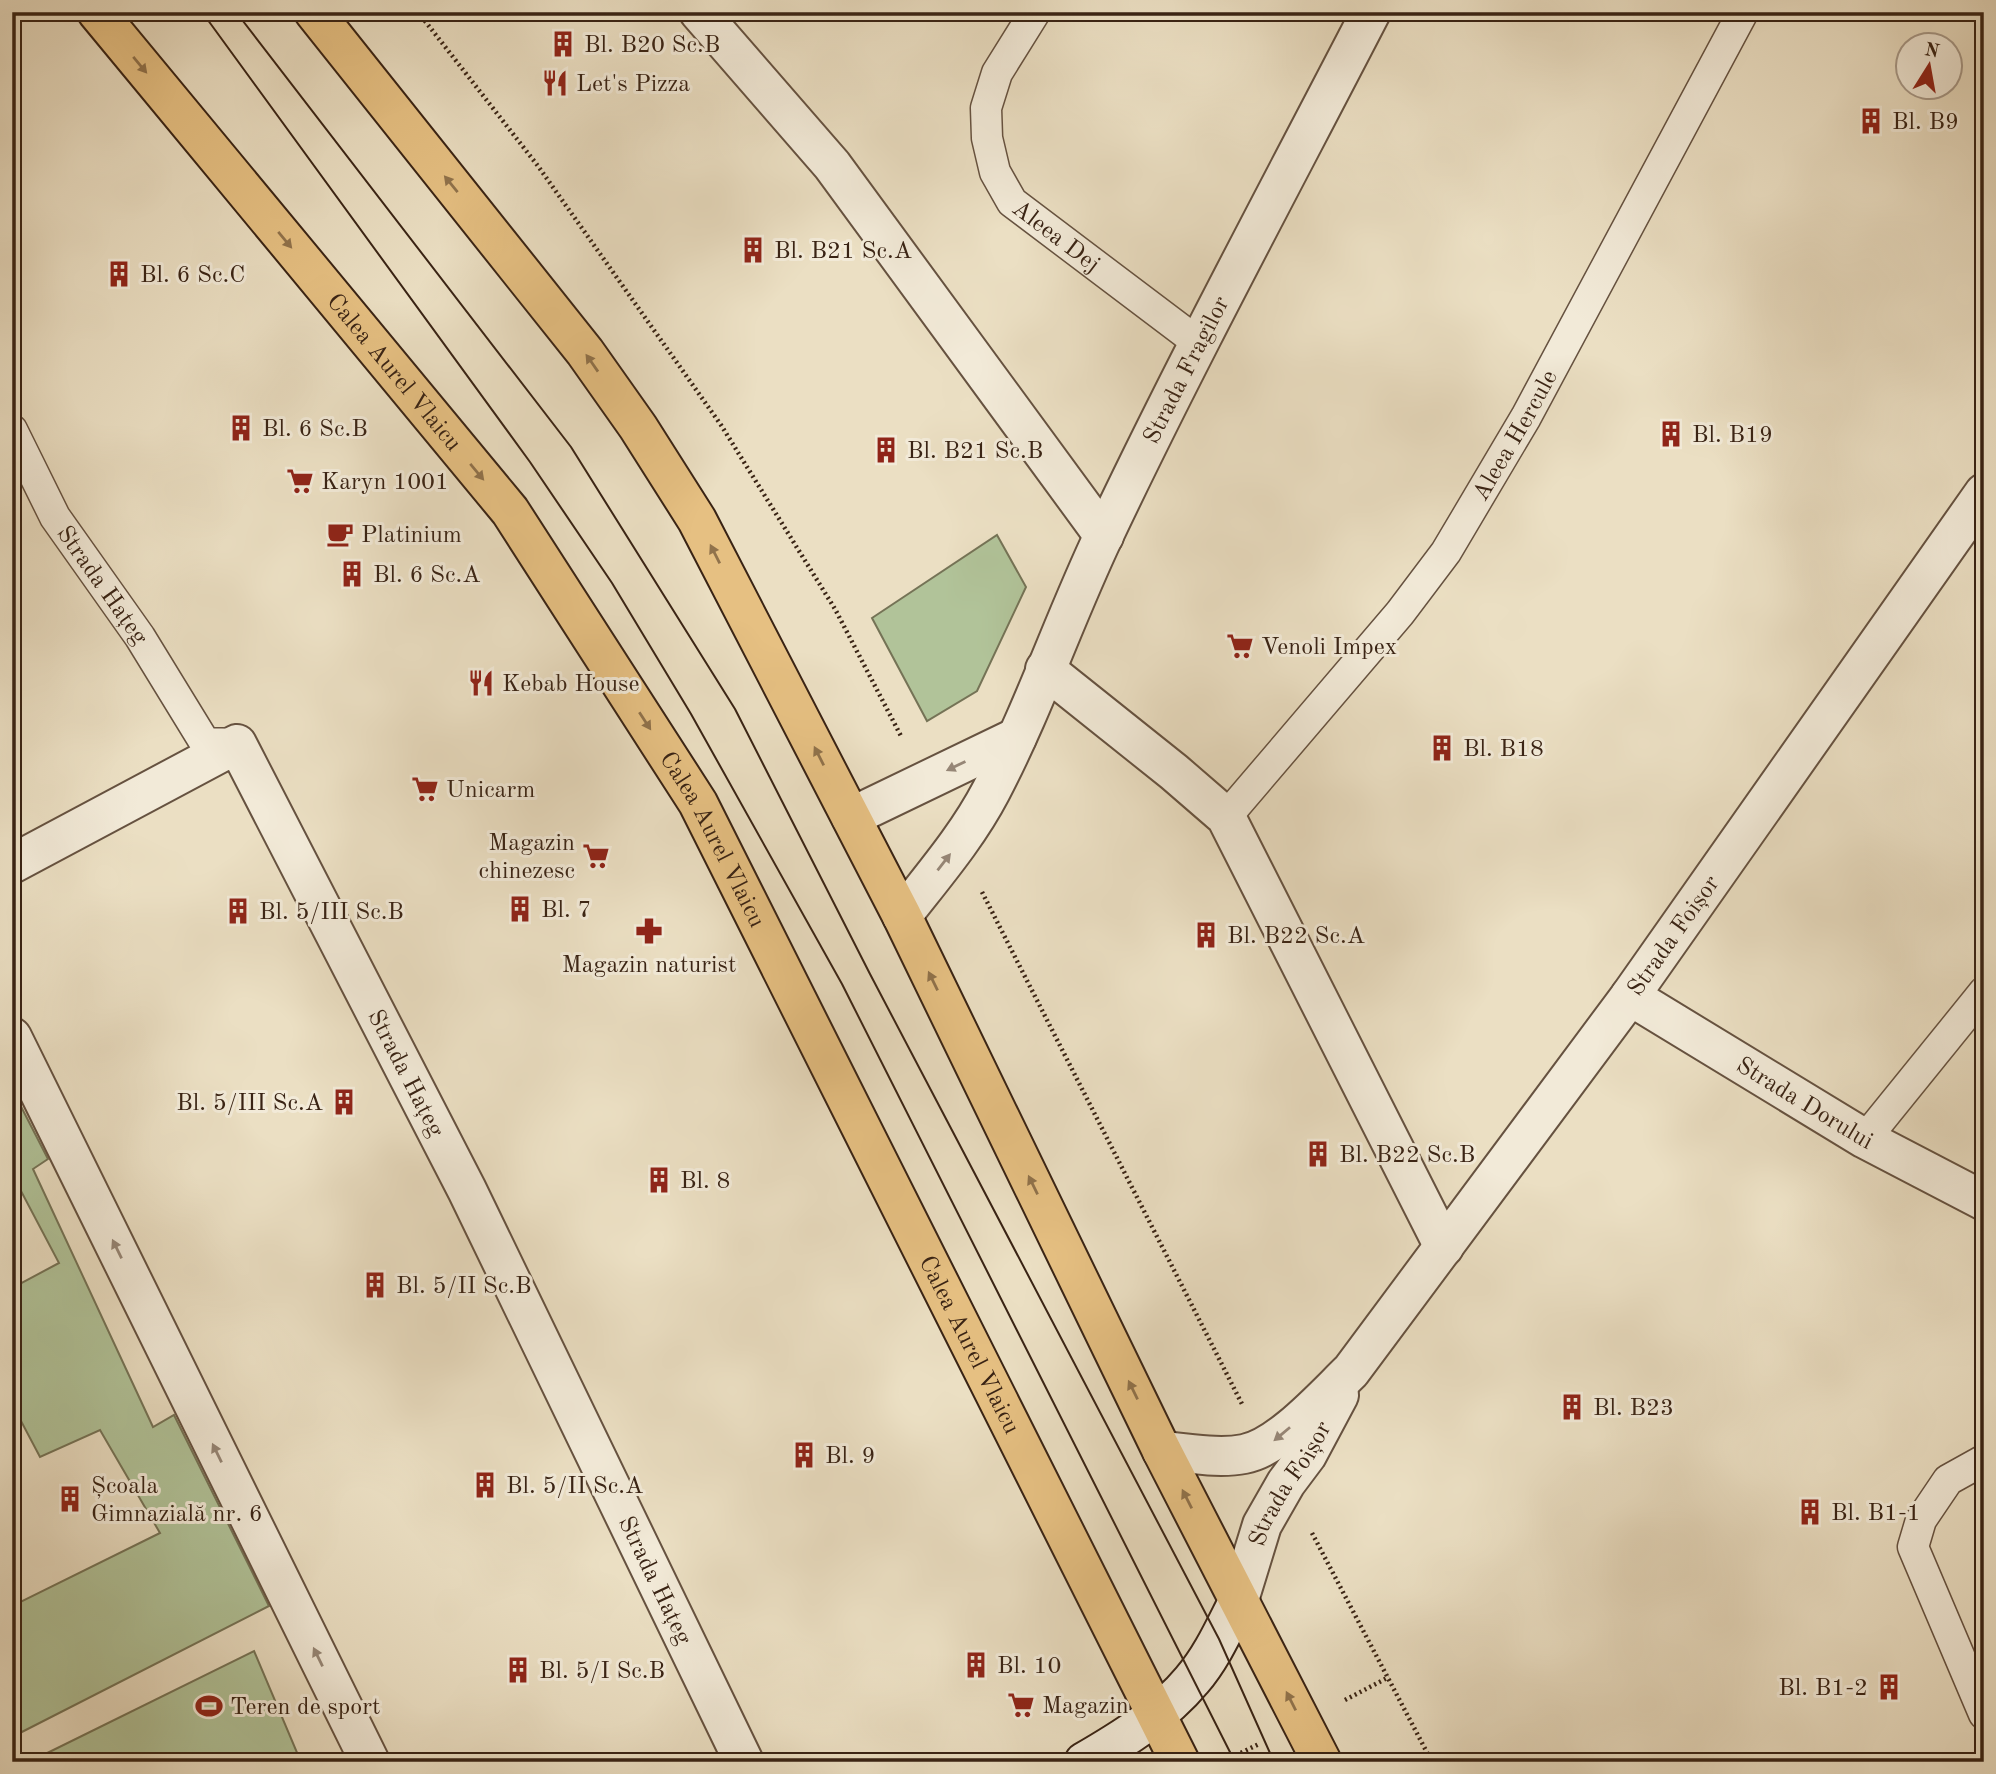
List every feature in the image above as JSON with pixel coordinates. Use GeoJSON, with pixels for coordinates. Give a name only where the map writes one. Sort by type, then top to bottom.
{"type":"FeatureCollection","features":[{"type":"Feature","properties":{"kind":"main road","name":"Calea Aurel Vlaicu"},"geometry":{"type":"LineString","coordinates":[[97,12],[510,511],[698,803],[1180,1762]]}},
{"type":"Feature","properties":{"kind":"main road"},"geometry":{"type":"LineString","coordinates":[[314,12],[585,352],[697,520],[902,916],[1163,1451],[1322,1762]]}},
{"type":"Feature","properties":{"kind":"street"},"geometry":{"type":"LineString","coordinates":[[699,12],[832,165],[1104,536]]}},
{"type":"Feature","properties":{"kind":"street","name":"Strada Fragilor"},"geometry":{"type":"LineString","coordinates":[[902,916],[958,845],[990,793],[1104,536],[1371,12]]}},
{"type":"Feature","properties":{"kind":"street","name":"Strada Foișor"},"geometry":{"type":"LineString","coordinates":[[1163,1451],[1217,1455],[1254,1452],[1269,1445],[1309,1412],[1350,1371],[1630,996],[1984,493]]}},
{"type":"Feature","properties":{"kind":"street"},"geometry":{"type":"LineString","coordinates":[[1045,669],[1226,817],[1444,1247]]}},
{"type":"Feature","properties":{"kind":"street"},"geometry":{"type":"LineString","coordinates":[[851,817],[1017,737]]}},
{"type":"Feature","properties":{"kind":"street"},"geometry":{"type":"LineString","coordinates":[[12,864],[237,744]]}},
{"type":"Feature","properties":{"kind":"street","name":"Strada Hațeg"},"geometry":{"type":"LineString","coordinates":[[237,744],[467,1190],[744,1762]]}},
{"type":"Feature","properties":{"kind":"street","name":"Strada Dorului"},"geometry":{"type":"LineString","coordinates":[[1630,996],[1865,1139],[1984,1201]]}},
{"type":"Feature","properties":{"kind":"street"},"geometry":{"type":"LineString","coordinates":[[12,1037],[370,1762]]}},
{"type":"Feature","properties":{"kind":"street","name":"Strada Foișor"},"geometry":{"type":"LineString","coordinates":[[1239,1600],[1262,1525],[1286,1483],[1321,1432],[1350,1371]]}},
{"type":"Feature","properties":{"kind":"street"},"geometry":{"type":"LineString","coordinates":[[1084,1762],[1156,1716],[1193,1680],[1219,1639],[1239,1600]]}},
{"type":"Feature","properties":{"kind":"lane","name":"Aleea Dej"},"geometry":{"type":"LineString","coordinates":[[1035,12],[997,73],[986,108],[987,138],[995,172],[1012,202],[1200,344]]}},
{"type":"Feature","properties":{"kind":"lane","name":"Aleea Hercule"},"geometry":{"type":"LineString","coordinates":[[1226,817],[1400,613],[1446,552],[1526,417],[1742,12]]}},
{"type":"Feature","properties":{"kind":"lane","name":"Strada Hațeg"},"geometry":{"type":"LineString","coordinates":[[12,430],[55,517],[140,637],[205,743],[237,744]]}},
{"type":"Feature","properties":{"kind":"lane"},"geometry":{"type":"LineString","coordinates":[[1865,1139],[1984,992]]}},
{"type":"Feature","properties":{"kind":"lane"},"geometry":{"type":"LineString","coordinates":[[1984,1460],[1948,1480],[1922,1520],[1913,1547],[1984,1714]]}},
{"type":"Feature","properties":{"kind":"green space"},"geometry":{"type":"Polygon","coordinates":[[[997,535],[1026,587],[977,691],[927,721],[872,618],[997,535]]]}},
{"type":"Feature","properties":{"kind":"green space"},"geometry":{"type":"Polygon","coordinates":[[[12,1089],[48,1159],[33,1169],[153,1427],[174,1415],[269,1606],[12,1737],[12,1606],[160,1533],[100,1430],[40,1457],[12,1404],[12,1288],[59,1263],[12,1174],[12,1089]]]}},
{"type":"Feature","properties":{"kind":"green space","name":"Teren de sport"},"geometry":{"type":"Polygon","coordinates":[[[254,1651],[301,1762],[29,1762],[254,1651]]]}},
{"type":"Feature","properties":{"kind":"tram line"},"geometry":{"type":"LineString","coordinates":[[202,12],[530,462],[612,583],[691,714],[842,984],[1235,1762]]}},
{"type":"Feature","properties":{"kind":"tram line"},"geometry":{"type":"LineString","coordinates":[[236,12],[571,447],[735,709],[870,974],[1219,1639],[1274,1762]]}},
{"type":"Feature","properties":{"kind":"place","name":"Bl. B20 Sc.B"},"geometry":{"type":"Point","coordinates":[563,44]}},
{"type":"Feature","properties":{"kind":"place","name":"Let's Pizza"},"geometry":{"type":"Point","coordinates":[555,83]}},
{"type":"Feature","properties":{"kind":"place","name":"Bl. B9"},"geometry":{"type":"Point","coordinates":[1871,121]}},
{"type":"Feature","properties":{"kind":"place","name":"Bl. B21 Sc.A"},"geometry":{"type":"Point","coordinates":[753,250]}},
{"type":"Feature","properties":{"kind":"place","name":"Bl. 6 Sc.C"},"geometry":{"type":"Point","coordinates":[119,274]}},
{"type":"Feature","properties":{"kind":"place","name":"Bl. 6 Sc.B"},"geometry":{"type":"Point","coordinates":[241,428]}},
{"type":"Feature","properties":{"kind":"place","name":"Bl. B19"},"geometry":{"type":"Point","coordinates":[1671,434]}},
{"type":"Feature","properties":{"kind":"place","name":"Bl. B21 Sc.B"},"geometry":{"type":"Point","coordinates":[886,450]}},
{"type":"Feature","properties":{"kind":"place","name":"Karyn 1001"},"geometry":{"type":"Point","coordinates":[300,481]}},
{"type":"Feature","properties":{"kind":"place","name":"Platinium"},"geometry":{"type":"Point","coordinates":[340,534]}},
{"type":"Feature","properties":{"kind":"place","name":"Bl. 6 Sc.A"},"geometry":{"type":"Point","coordinates":[352,574]}},
{"type":"Feature","properties":{"kind":"place","name":"Venoli Impex"},"geometry":{"type":"Point","coordinates":[1240,646]}},
{"type":"Feature","properties":{"kind":"place","name":"Kebab House"},"geometry":{"type":"Point","coordinates":[481,683]}},
{"type":"Feature","properties":{"kind":"place","name":"Bl. B18"},"geometry":{"type":"Point","coordinates":[1442,748]}},
{"type":"Feature","properties":{"kind":"place","name":"Unicarm"},"geometry":{"type":"Point","coordinates":[425,789]}},
{"type":"Feature","properties":{"kind":"place","name":"Magazin chinezesc"},"geometry":{"type":"Point","coordinates":[596,856]}},
{"type":"Feature","properties":{"kind":"place","name":"Bl. 7"},"geometry":{"type":"Point","coordinates":[520,909]}},
{"type":"Feature","properties":{"kind":"place","name":"Bl. 5/III Sc.B"},"geometry":{"type":"Point","coordinates":[238,911]}},
{"type":"Feature","properties":{"kind":"place","name":"Magazin naturist"},"geometry":{"type":"Point","coordinates":[649,931]}},
{"type":"Feature","properties":{"kind":"place","name":"Bl. B22 Sc.A"},"geometry":{"type":"Point","coordinates":[1206,935]}},
{"type":"Feature","properties":{"kind":"place","name":"Bl. 5/III Sc.A"},"geometry":{"type":"Point","coordinates":[344,1102]}},
{"type":"Feature","properties":{"kind":"place","name":"Bl. B22 Sc.B"},"geometry":{"type":"Point","coordinates":[1318,1154]}},
{"type":"Feature","properties":{"kind":"place","name":"Bl. 8"},"geometry":{"type":"Point","coordinates":[659,1180]}},
{"type":"Feature","properties":{"kind":"place","name":"Bl. 5/II Sc.B"},"geometry":{"type":"Point","coordinates":[375,1285]}},
{"type":"Feature","properties":{"kind":"place","name":"Bl. B23"},"geometry":{"type":"Point","coordinates":[1572,1407]}},
{"type":"Feature","properties":{"kind":"place","name":"Bl. 9"},"geometry":{"type":"Point","coordinates":[804,1455]}},
{"type":"Feature","properties":{"kind":"place","name":"Bl. 5/II Sc.A"},"geometry":{"type":"Point","coordinates":[485,1485]}},
{"type":"Feature","properties":{"kind":"place","name":"Școala Gimnazială nr. 6"},"geometry":{"type":"Point","coordinates":[70,1499]}},
{"type":"Feature","properties":{"kind":"place","name":"Bl. B1-1"},"geometry":{"type":"Point","coordinates":[1810,1512]}},
{"type":"Feature","properties":{"kind":"place","name":"Bl. 10"},"geometry":{"type":"Point","coordinates":[976,1665]}},
{"type":"Feature","properties":{"kind":"place","name":"Bl. 5/I Sc.B"},"geometry":{"type":"Point","coordinates":[518,1670]}},
{"type":"Feature","properties":{"kind":"place","name":"Bl. B1-2"},"geometry":{"type":"Point","coordinates":[1889,1687]}},
{"type":"Feature","properties":{"kind":"place","name":"Magazin"},"geometry":{"type":"Point","coordinates":[1021,1705]}},
{"type":"Feature","properties":{"kind":"place","name":"Teren de sport"},"geometry":{"type":"Point","coordinates":[209,1706]}}]}
